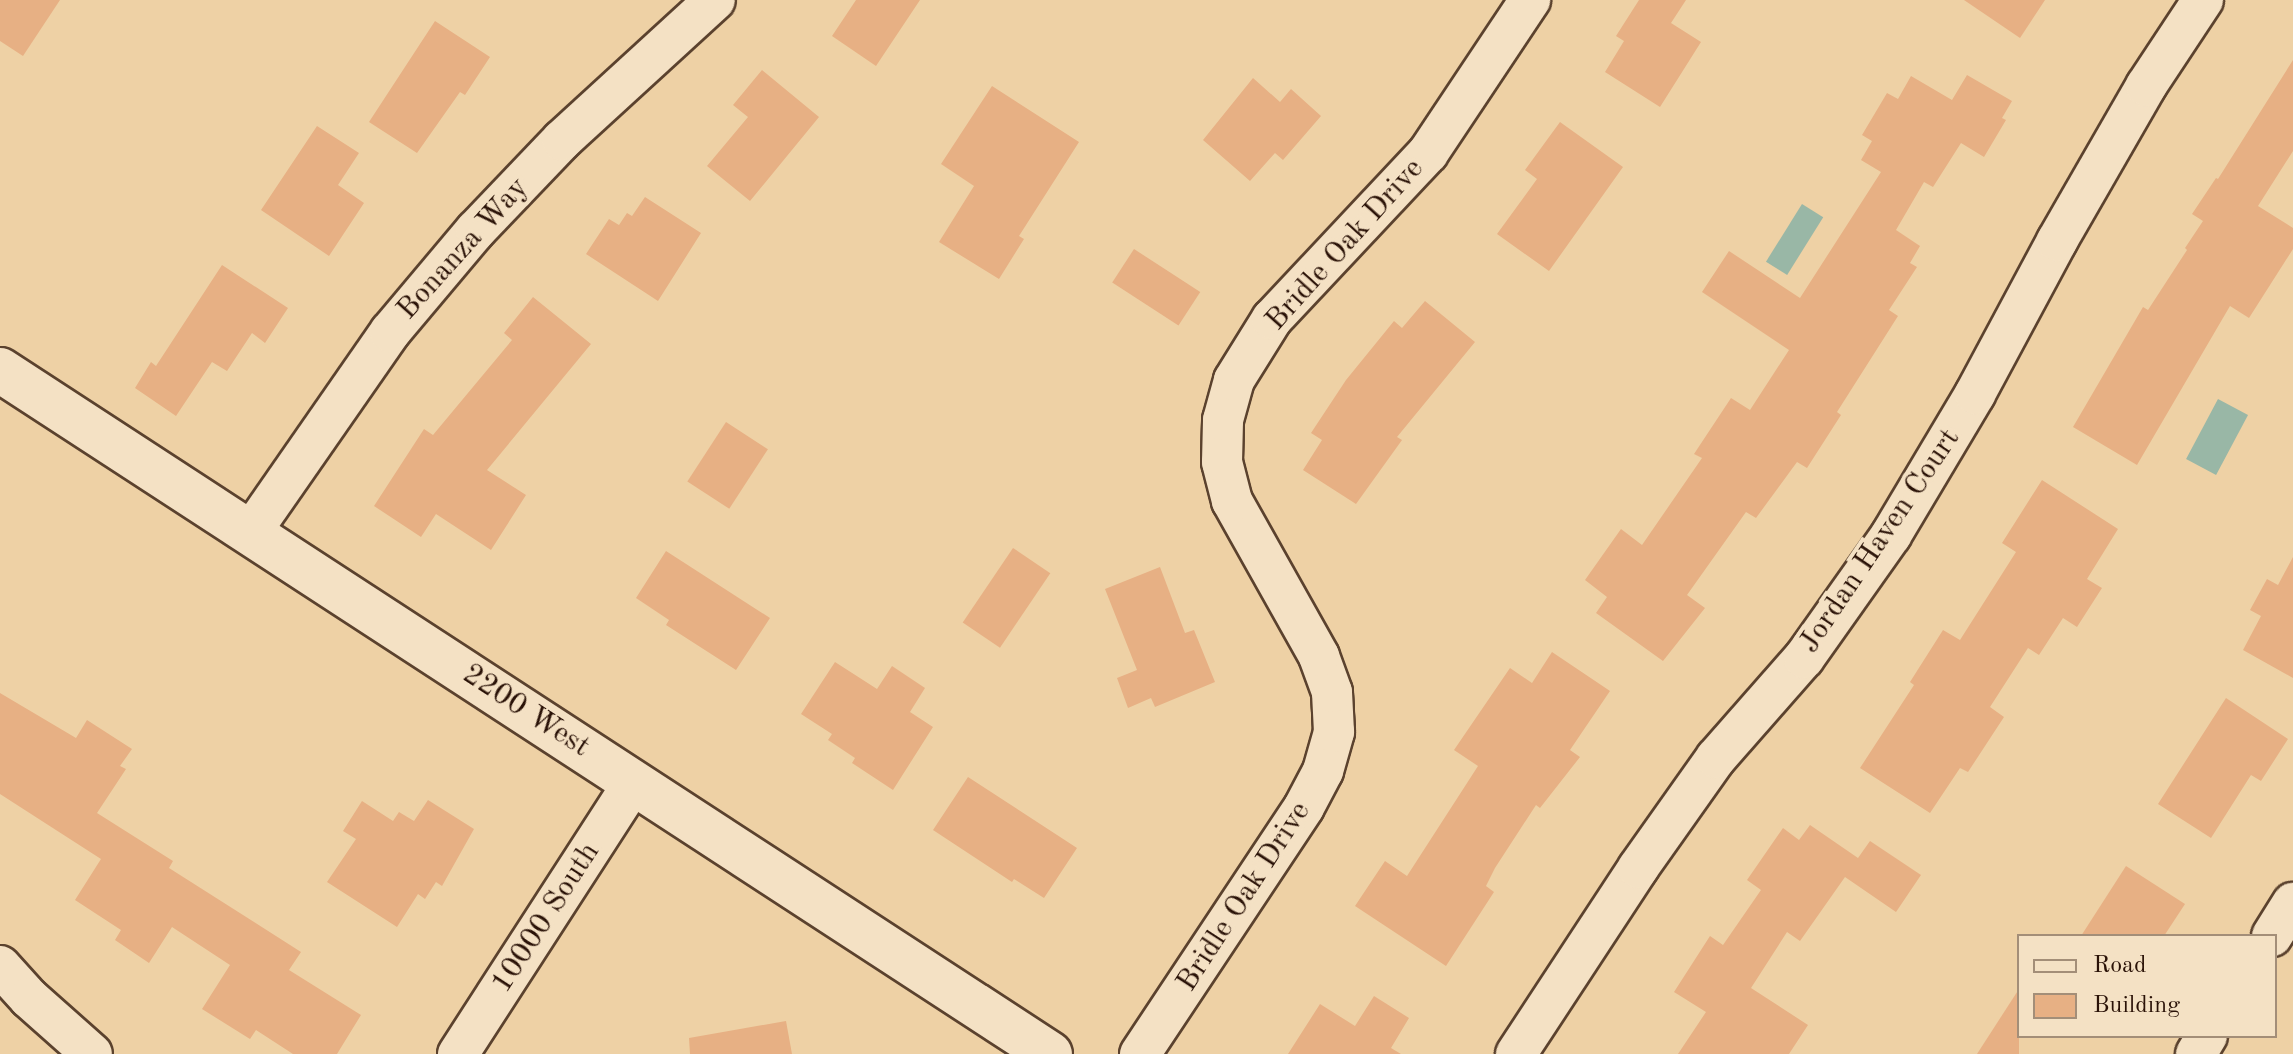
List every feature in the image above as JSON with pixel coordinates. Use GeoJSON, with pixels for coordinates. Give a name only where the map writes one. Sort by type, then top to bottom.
{"type":"FeatureCollection","features":[{"type":"Feature","properties":{"kind":"street","name":"Bonanza Way"},"geometry":{"type":"LineString","coordinates":[[251,532],[365,365],[459,250],[562,140],[715,0]]}},
{"type":"Feature","properties":{"kind":"street","name":"Bridle Oak Drive"},"geometry":{"type":"LineString","coordinates":[[1140,1054],[1304,807],[1323,771],[1334,732],[1332,692],[1319,656],[1232,501],[1222,462],[1223,420],[1234,380],[1272,319],[1428,153],[1530,0]]}},
{"type":"Feature","properties":{"kind":"street","name":"Jordan Haven Court"},"geometry":{"type":"LineString","coordinates":[[1516,1054],[1638,868],[1716,758],[1804,658],[1891,535],[1975,394],[2057,241],[2146,86],[2203,0]]}},
{"type":"Feature","properties":{"kind":"street","name":"2200 West"},"geometry":{"type":"LineString","coordinates":[[0,370],[1050,1054]]}},
{"type":"Feature","properties":{"kind":"street","name":"10000 South"},"geometry":{"type":"LineString","coordinates":[[458,1054],[634,782]]}},
{"type":"Feature","properties":{"kind":"street"},"geometry":{"type":"LineString","coordinates":[[2273,934],[2293,903]]}},
{"type":"Feature","properties":{"kind":"street"},"geometry":{"type":"LineString","coordinates":[[0,966],[29,998],[92,1054]]}},
{"type":"Feature","properties":{"kind":"shaded area"},"geometry":{"type":"Polygon","coordinates":[[[1802,204],[1823,217],[1787,275],[1766,262],[1802,204]]]}},
{"type":"Feature","properties":{"kind":"shaded area"},"geometry":{"type":"Polygon","coordinates":[[[2218,399],[2248,415],[2216,475],[2186,459],[2218,399]]]}},
{"type":"Feature","properties":{"kind":"building"},"geometry":{"type":"Polygon","coordinates":[[[0,0],[60,0],[23,56],[0,41],[0,0]]]}},
{"type":"Feature","properties":{"kind":"building"},"geometry":{"type":"Polygon","coordinates":[[[856,0],[920,0],[876,66],[832,36],[856,0]]]}},
{"type":"Feature","properties":{"kind":"building"},"geometry":{"type":"Polygon","coordinates":[[[1639,0],[1686,0],[1671,23],[1701,42],[1660,107],[1605,72],[1624,41],[1616,36],[1639,0]]]}},
{"type":"Feature","properties":{"kind":"building"},"geometry":{"type":"Polygon","coordinates":[[[1964,0],[2045,0],[2020,38],[1964,0]]]}},
{"type":"Feature","properties":{"kind":"building"},"geometry":{"type":"Polygon","coordinates":[[[435,21],[490,57],[465,95],[460,92],[417,153],[369,122],[435,21]]]}},
{"type":"Feature","properties":{"kind":"building"},"geometry":{"type":"Polygon","coordinates":[[[2293,60],[2293,151],[2258,206],[2293,228],[2293,249],[2249,318],[2230,306],[2137,465],[2073,427],[2143,307],[2148,310],[2187,250],[2185,248],[2203,221],[2192,214],[2218,179],[2293,60]]]}},
{"type":"Feature","properties":{"kind":"building"},"geometry":{"type":"Polygon","coordinates":[[[762,70],[819,117],[750,201],[707,166],[748,117],[733,105],[762,70]]]}},
{"type":"Feature","properties":{"kind":"building"},"geometry":{"type":"Polygon","coordinates":[[[1967,75],[2012,101],[2002,118],[2006,120],[1984,157],[1961,143],[1933,187],[1924,182],[1896,230],[1920,246],[1910,263],[1917,267],[1889,310],[1898,316],[1837,412],[1841,415],[1807,468],[1797,462],[1756,518],[1746,512],[1687,595],[1705,608],[1663,661],[1596,613],[1607,597],[1585,580],[1621,529],[1642,545],[1702,458],[1694,454],[1731,398],[1750,410],[1789,350],[1702,292],[1729,251],[1800,298],[1881,172],[1861,160],[1872,141],[1862,135],[1887,93],[1898,99],[1911,76],[1952,100],[1967,75]]]}},
{"type":"Feature","properties":{"kind":"building"},"geometry":{"type":"Polygon","coordinates":[[[1253,78],[1280,102],[1291,89],[1321,116],[1283,160],[1275,153],[1250,181],[1203,140],[1253,78]]]}},
{"type":"Feature","properties":{"kind":"building"},"geometry":{"type":"Polygon","coordinates":[[[992,86],[1079,142],[1019,236],[1024,239],[999,279],[939,242],[974,186],[941,164],[992,86]]]}},
{"type":"Feature","properties":{"kind":"building"},"geometry":{"type":"Polygon","coordinates":[[[1560,122],[1623,167],[1549,271],[1497,234],[1537,179],[1525,170],[1560,122]]]}},
{"type":"Feature","properties":{"kind":"building"},"geometry":{"type":"Polygon","coordinates":[[[317,126],[359,153],[338,185],[364,203],[329,256],[261,210],[317,126]]]}},
{"type":"Feature","properties":{"kind":"building"},"geometry":{"type":"Polygon","coordinates":[[[645,197],[701,233],[658,301],[586,254],[609,219],[619,225],[627,213],[632,216],[645,197]]]}},
{"type":"Feature","properties":{"kind":"building"},"geometry":{"type":"Polygon","coordinates":[[[1134,249],[1200,292],[1178,326],[1112,283],[1134,249]]]}},
{"type":"Feature","properties":{"kind":"building"},"geometry":{"type":"Polygon","coordinates":[[[222,265],[288,308],[265,343],[252,333],[227,371],[212,362],[176,416],[135,388],[151,362],[156,366],[222,265]]]}},
{"type":"Feature","properties":{"kind":"building"},"geometry":{"type":"Polygon","coordinates":[[[533,297],[591,344],[487,470],[526,495],[491,550],[436,514],[421,537],[374,506],[424,429],[433,435],[512,340],[504,333],[533,297]]]}},
{"type":"Feature","properties":{"kind":"building"},"geometry":{"type":"Polygon","coordinates":[[[1425,301],[1475,342],[1397,437],[1402,440],[1356,504],[1303,470],[1322,440],[1311,433],[1346,380],[1394,321],[1402,328],[1425,301]]]}},
{"type":"Feature","properties":{"kind":"building"},"geometry":{"type":"Polygon","coordinates":[[[726,422],[768,449],[729,509],[687,482],[726,422]]]}},
{"type":"Feature","properties":{"kind":"building"},"geometry":{"type":"Polygon","coordinates":[[[2042,480],[2118,529],[2087,579],[2102,588],[2077,627],[2063,618],[2039,655],[2028,648],[1990,707],[2004,717],[1968,772],[1960,768],[1930,813],[1860,768],[1914,685],[1910,682],[1943,630],[1960,640],[2016,552],[2002,543],[2042,480]]]}},
{"type":"Feature","properties":{"kind":"building"},"geometry":{"type":"Polygon","coordinates":[[[1013,548],[1050,573],[1000,648],[963,623],[1013,548]]]}},
{"type":"Feature","properties":{"kind":"building"},"geometry":{"type":"Polygon","coordinates":[[[666,551],[770,618],[736,670],[666,625],[669,620],[636,598],[666,551]]]}},
{"type":"Feature","properties":{"kind":"building"},"geometry":{"type":"Polygon","coordinates":[[[2293,557],[2293,678],[2243,650],[2261,616],[2250,610],[2267,579],[2278,585],[2293,557]]]}},
{"type":"Feature","properties":{"kind":"building"},"geometry":{"type":"Polygon","coordinates":[[[1160,567],[1185,633],[1194,630],[1215,682],[1155,707],[1151,698],[1128,708],[1117,678],[1137,670],[1105,589],[1160,567]]]}},
{"type":"Feature","properties":{"kind":"building"},"geometry":{"type":"Polygon","coordinates":[[[1552,652],[1610,691],[1570,750],[1580,757],[1540,808],[1536,805],[1495,868],[1486,886],[1494,892],[1446,966],[1355,906],[1385,861],[1407,876],[1478,766],[1454,750],[1510,668],[1532,683],[1552,652]]]}},
{"type":"Feature","properties":{"kind":"building"},"geometry":{"type":"Polygon","coordinates":[[[835,662],[877,689],[892,666],[925,688],[910,712],[933,727],[893,790],[852,763],[855,758],[828,740],[832,734],[801,714],[835,662]]]}},
{"type":"Feature","properties":{"kind":"building"},"geometry":{"type":"Polygon","coordinates":[[[0,693],[76,738],[87,720],[132,749],[120,766],[126,769],[97,813],[173,861],[169,868],[301,952],[289,970],[361,1015],[337,1054],[293,1054],[256,1030],[250,1039],[202,1009],[230,965],[172,927],[149,963],[115,940],[121,930],[75,900],[101,859],[0,794],[0,693]]]}},
{"type":"Feature","properties":{"kind":"building"},"geometry":{"type":"Polygon","coordinates":[[[2226,698],[2288,739],[2261,781],[2251,775],[2211,838],[2158,804],[2226,698]]]}},
{"type":"Feature","properties":{"kind":"building"},"geometry":{"type":"Polygon","coordinates":[[[968,777],[1077,848],[1044,898],[1014,879],[1012,882],[933,830],[968,777]]]}},
{"type":"Feature","properties":{"kind":"building"},"geometry":{"type":"Polygon","coordinates":[[[428,800],[474,829],[442,886],[436,882],[425,899],[418,894],[397,927],[327,882],[356,839],[343,831],[362,801],[393,821],[399,812],[414,821],[428,800]]]}},
{"type":"Feature","properties":{"kind":"building"},"geometry":{"type":"Polygon","coordinates":[[[1810,825],[1858,858],[1870,841],[1921,875],[1896,912],[1845,877],[1800,941],[1787,932],[1751,988],[1808,1025],[1789,1054],[1678,1054],[1706,1012],[1674,992],[1710,936],[1723,945],[1761,890],[1747,880],[1783,828],[1799,840],[1810,825]]]}},
{"type":"Feature","properties":{"kind":"building"},"geometry":{"type":"Polygon","coordinates":[[[2126,866],[2185,904],[2165,934],[2082,934],[2126,866]]]}},
{"type":"Feature","properties":{"kind":"building"},"geometry":{"type":"Polygon","coordinates":[[[2017,992],[2019,1054],[1977,1054],[2017,992]]]}},
{"type":"Feature","properties":{"kind":"building"},"geometry":{"type":"Polygon","coordinates":[[[1374,996],[1409,1018],[1391,1048],[1401,1054],[1288,1054],[1320,1004],[1355,1026],[1374,996]]]}},
{"type":"Feature","properties":{"kind":"building"},"geometry":{"type":"Polygon","coordinates":[[[786,1021],[792,1054],[690,1054],[689,1038],[786,1021]]]}}]}
